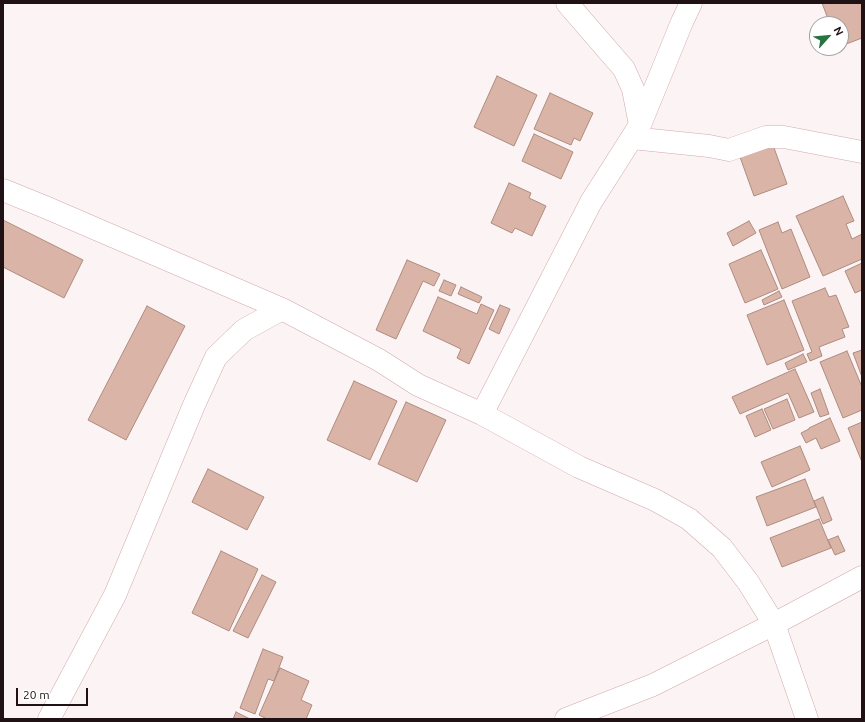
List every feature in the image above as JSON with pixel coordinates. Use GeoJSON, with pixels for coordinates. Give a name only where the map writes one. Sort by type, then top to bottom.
{"type":"FeatureCollection","features":[{"type":"Feature","properties":{"kind":"street"},"geometry":{"type":"LineString","coordinates":[[568,3],[624,69],[633,89],[636,132]]}},
{"type":"Feature","properties":{"kind":"street"},"geometry":{"type":"LineString","coordinates":[[482,414],[591,202],[636,132],[691,3]]}},
{"type":"Feature","properties":{"kind":"street"},"geometry":{"type":"LineString","coordinates":[[636,132],[729,150],[766,137],[784,137],[862,152]]}},
{"type":"Feature","properties":{"kind":"street"},"geometry":{"type":"LineString","coordinates":[[3,190],[282,310],[379,360],[418,384],[482,414],[579,467],[655,500],[689,519],[722,548],[748,582],[774,624],[807,719]]}},
{"type":"Feature","properties":{"kind":"street"},"geometry":{"type":"LineString","coordinates":[[48,719],[116,594],[194,405],[216,357],[244,330],[282,310]]}},
{"type":"Feature","properties":{"kind":"street"},"geometry":{"type":"LineString","coordinates":[[566,719],[653,685],[862,578]]}},
{"type":"Feature","properties":{"kind":"building"},"geometry":{"type":"Polygon","coordinates":[[[822,3],[862,3],[862,38],[849,43],[849,16],[827,16],[822,3]]]}},
{"type":"Feature","properties":{"kind":"building"},"geometry":{"type":"Polygon","coordinates":[[[497,76],[537,95],[514,146],[474,127],[497,76]]]}},
{"type":"Feature","properties":{"kind":"building"},"geometry":{"type":"Polygon","coordinates":[[[550,93],[593,113],[580,141],[574,138],[571,145],[534,129],[550,93]]]}},
{"type":"Feature","properties":{"kind":"building"},"geometry":{"type":"Polygon","coordinates":[[[534,134],[573,152],[561,179],[522,161],[534,134]]]}},
{"type":"Feature","properties":{"kind":"building"},"geometry":{"type":"Polygon","coordinates":[[[773,145],[787,184],[754,196],[740,157],[773,145]]]}},
{"type":"Feature","properties":{"kind":"building"},"geometry":{"type":"Polygon","coordinates":[[[509,183],[531,193],[529,198],[546,206],[532,236],[515,228],[512,233],[491,223],[509,183]]]}},
{"type":"Feature","properties":{"kind":"building"},"geometry":{"type":"Polygon","coordinates":[[[843,196],[854,221],[846,224],[852,239],[862,234],[862,259],[823,276],[796,216],[843,196]]]}},
{"type":"Feature","properties":{"kind":"building"},"geometry":{"type":"Polygon","coordinates":[[[3,220],[83,260],[64,298],[3,267],[3,220]]]}},
{"type":"Feature","properties":{"kind":"building"},"geometry":{"type":"Polygon","coordinates":[[[749,221],[756,233],[733,246],[727,233],[749,221]]]}},
{"type":"Feature","properties":{"kind":"building"},"geometry":{"type":"Polygon","coordinates":[[[778,222],[782,233],[791,229],[810,277],[782,289],[759,230],[778,222]]]}},
{"type":"Feature","properties":{"kind":"building"},"geometry":{"type":"Polygon","coordinates":[[[761,250],[778,289],[745,303],[729,264],[761,250]]]}},
{"type":"Feature","properties":{"kind":"building"},"geometry":{"type":"Polygon","coordinates":[[[407,260],[440,274],[434,286],[423,281],[396,339],[376,330],[407,260]]]}},
{"type":"Feature","properties":{"kind":"building"},"geometry":{"type":"Polygon","coordinates":[[[862,263],[862,290],[855,293],[845,271],[862,263]]]}},
{"type":"Feature","properties":{"kind":"building"},"geometry":{"type":"Polygon","coordinates":[[[444,280],[456,285],[451,296],[439,291],[444,280]]]}},
{"type":"Feature","properties":{"kind":"building"},"geometry":{"type":"Polygon","coordinates":[[[461,287],[482,297],[479,303],[458,294],[461,287]]]}},
{"type":"Feature","properties":{"kind":"building"},"geometry":{"type":"Polygon","coordinates":[[[825,288],[829,297],[836,295],[849,327],[842,329],[845,337],[819,347],[822,356],[810,361],[807,354],[812,352],[792,301],[825,288]]]}},
{"type":"Feature","properties":{"kind":"building"},"geometry":{"type":"Polygon","coordinates":[[[779,291],[782,297],[764,305],[762,300],[779,291]]]}},
{"type":"Feature","properties":{"kind":"building"},"geometry":{"type":"Polygon","coordinates":[[[438,297],[477,314],[481,304],[494,310],[469,364],[457,358],[461,349],[423,331],[438,297]]]}},
{"type":"Feature","properties":{"kind":"building"},"geometry":{"type":"Polygon","coordinates":[[[784,300],[804,350],[767,365],[747,315],[784,300]]]}},
{"type":"Feature","properties":{"kind":"building"},"geometry":{"type":"Polygon","coordinates":[[[500,305],[510,309],[499,334],[489,329],[500,305]]]}},
{"type":"Feature","properties":{"kind":"building"},"geometry":{"type":"Polygon","coordinates":[[[147,306],[185,326],[126,440],[88,420],[147,306]]]}},
{"type":"Feature","properties":{"kind":"building"},"geometry":{"type":"Polygon","coordinates":[[[862,350],[862,377],[853,353],[862,350]]]}},
{"type":"Feature","properties":{"kind":"building"},"geometry":{"type":"Polygon","coordinates":[[[847,351],[862,387],[862,410],[843,418],[820,362],[847,351]]]}},
{"type":"Feature","properties":{"kind":"building"},"geometry":{"type":"Polygon","coordinates":[[[803,354],[807,362],[788,370],[785,363],[803,354]]]}},
{"type":"Feature","properties":{"kind":"building"},"geometry":{"type":"Polygon","coordinates":[[[795,369],[814,412],[799,418],[788,393],[740,414],[732,397],[795,369]]]}},
{"type":"Feature","properties":{"kind":"building"},"geometry":{"type":"Polygon","coordinates":[[[354,381],[397,401],[370,460],[327,440],[354,381]]]}},
{"type":"Feature","properties":{"kind":"building"},"geometry":{"type":"Polygon","coordinates":[[[820,389],[829,414],[820,417],[811,393],[820,389]]]}},
{"type":"Feature","properties":{"kind":"building"},"geometry":{"type":"Polygon","coordinates":[[[787,399],[795,420],[773,429],[764,409],[787,399]]]}},
{"type":"Feature","properties":{"kind":"building"},"geometry":{"type":"Polygon","coordinates":[[[406,402],[446,420],[417,482],[378,464],[406,402]]]}},
{"type":"Feature","properties":{"kind":"building"},"geometry":{"type":"Polygon","coordinates":[[[762,409],[771,430],[755,437],[746,416],[762,409]]]}},
{"type":"Feature","properties":{"kind":"building"},"geometry":{"type":"Polygon","coordinates":[[[830,418],[840,441],[821,449],[816,438],[806,443],[801,433],[830,418]]]}},
{"type":"Feature","properties":{"kind":"building"},"geometry":{"type":"Polygon","coordinates":[[[862,422],[862,462],[848,428],[862,422]]]}},
{"type":"Feature","properties":{"kind":"building"},"geometry":{"type":"Polygon","coordinates":[[[800,446],[810,470],[772,487],[761,462],[800,446]]]}},
{"type":"Feature","properties":{"kind":"building"},"geometry":{"type":"Polygon","coordinates":[[[208,469],[264,497],[247,530],[192,502],[208,469]]]}},
{"type":"Feature","properties":{"kind":"building"},"geometry":{"type":"Polygon","coordinates":[[[805,479],[816,507],[767,526],[756,497],[805,479]]]}},
{"type":"Feature","properties":{"kind":"building"},"geometry":{"type":"Polygon","coordinates":[[[823,497],[832,520],[823,524],[814,501],[823,497]]]}},
{"type":"Feature","properties":{"kind":"building"},"geometry":{"type":"Polygon","coordinates":[[[819,519],[831,548],[782,567],[770,538],[819,519]]]}},
{"type":"Feature","properties":{"kind":"building"},"geometry":{"type":"Polygon","coordinates":[[[838,536],[845,551],[835,555],[828,540],[838,536]]]}},
{"type":"Feature","properties":{"kind":"building"},"geometry":{"type":"Polygon","coordinates":[[[221,551],[258,569],[229,631],[192,613],[221,551]]]}},
{"type":"Feature","properties":{"kind":"building"},"geometry":{"type":"Polygon","coordinates":[[[262,575],[276,582],[248,638],[233,631],[262,575]]]}},
{"type":"Feature","properties":{"kind":"building"},"geometry":{"type":"Polygon","coordinates":[[[263,649],[283,657],[274,681],[268,679],[255,714],[240,708],[263,649]]]}},
{"type":"Feature","properties":{"kind":"building"},"geometry":{"type":"Polygon","coordinates":[[[280,668],[309,681],[301,700],[312,705],[306,719],[267,719],[259,715],[280,668]]]}},
{"type":"Feature","properties":{"kind":"building"},"geometry":{"type":"Polygon","coordinates":[[[236,712],[250,719],[233,719],[236,712]]]}}]}
